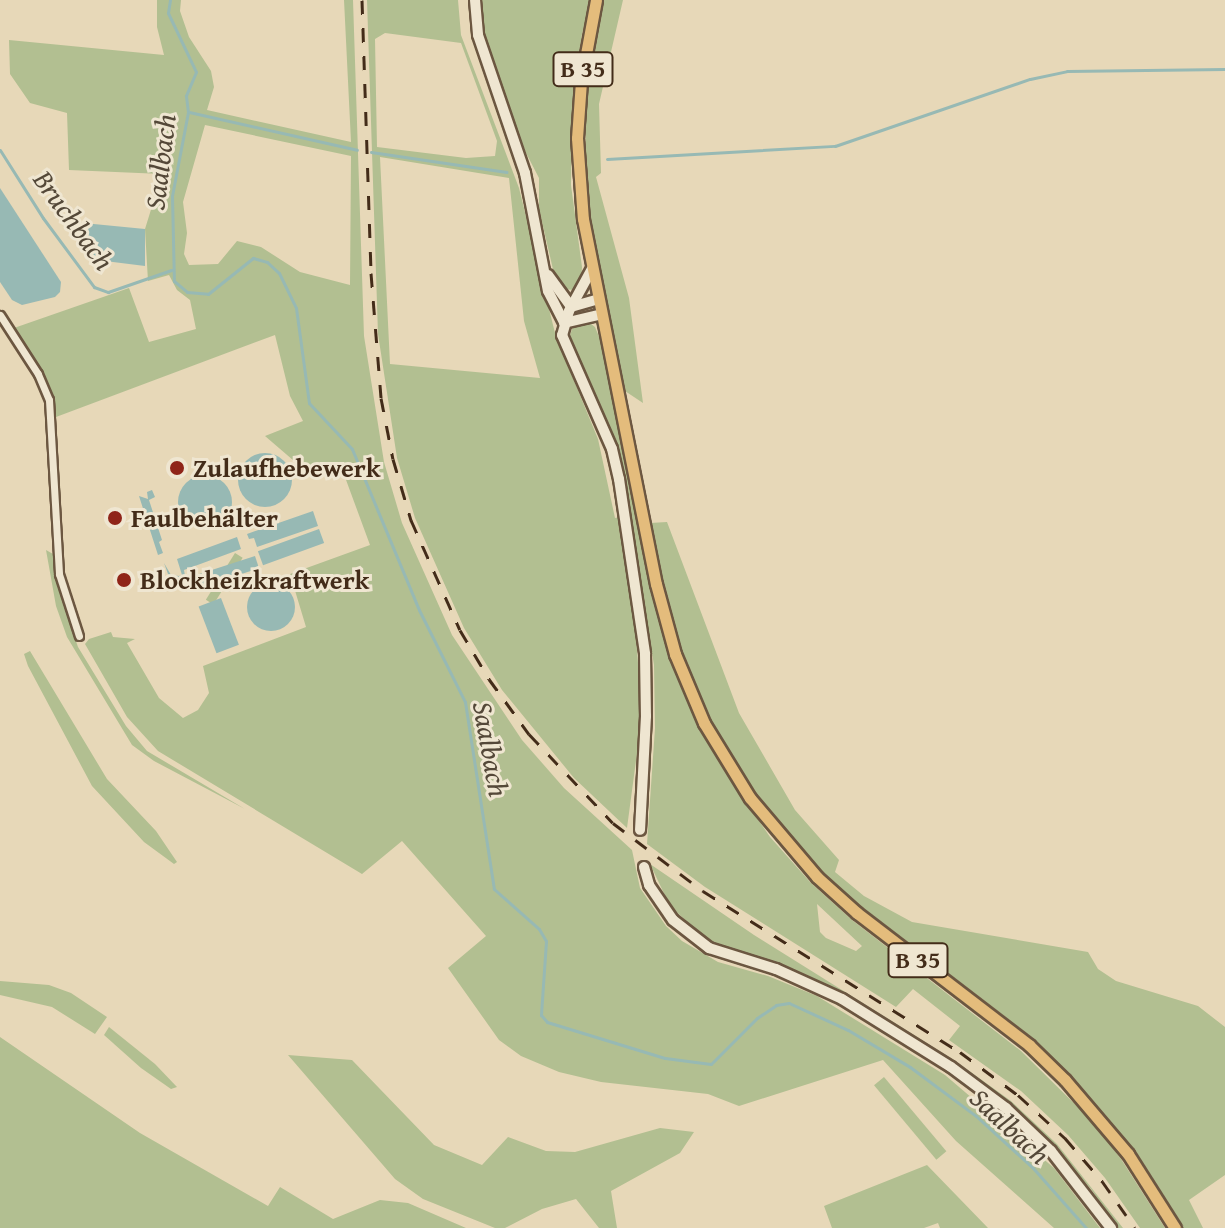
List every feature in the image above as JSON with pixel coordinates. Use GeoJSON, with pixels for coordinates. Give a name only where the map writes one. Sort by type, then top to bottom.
{"type":"FeatureCollection","features":[{"type":"Feature","properties":{"kind":"main road"},"geometry":{"type":"LineString","coordinates":[[475,0],[478,35],[525,173],[548,291],[564,323]]}},
{"type":"Feature","properties":{"kind":"main road","name":"B 35"},"geometry":{"type":"LineString","coordinates":[[596,0],[581,81],[577,138],[583,219],[668,631],[693,699],[728,765],[781,838],[817,877],[857,913],[1029,1045],[1065,1080],[1128,1154],[1175,1228]]}},
{"type":"Feature","properties":{"kind":"main road"},"geometry":{"type":"LineString","coordinates":[[544,266],[571,307]]}},
{"type":"Feature","properties":{"kind":"main road"},"geometry":{"type":"LineString","coordinates":[[593,267],[564,323],[563,341],[612,449],[619,479],[645,654],[646,716],[640,830]]}},
{"type":"Feature","properties":{"kind":"main road"},"geometry":{"type":"LineString","coordinates":[[571,307],[599,299]]}},
{"type":"Feature","properties":{"kind":"main road"},"geometry":{"type":"LineString","coordinates":[[564,323],[602,314]]}},
{"type":"Feature","properties":{"kind":"main road"},"geometry":{"type":"LineString","coordinates":[[644,867],[649,885],[673,920],[709,948],[776,969],[842,999],[951,1067],[1006,1108],[1051,1151],[1111,1228]]}},
{"type":"Feature","properties":{"kind":"street"},"geometry":{"type":"LineString","coordinates":[[0,315],[38,374],[49,400],[59,574],[79,636]]}},
{"type":"Feature","properties":{"kind":"green space"},"geometry":{"type":"Polygon","coordinates":[[[157,0],[181,0],[180,11],[189,37],[211,71],[214,87],[207,110],[351,142],[344,0],[353,0],[364,336],[384,462],[402,523],[452,635],[522,740],[564,788],[632,850],[640,888],[666,926],[682,941],[718,962],[768,976],[817,996],[945,1075],[1054,1168],[1100,1228],[1054,1228],[956,1141],[883,1060],[739,1106],[708,1094],[601,1082],[559,1072],[521,1056],[499,1040],[448,968],[486,936],[402,841],[362,874],[158,751],[127,717],[85,644],[89,639],[111,632],[113,637],[135,639],[127,643],[159,698],[183,718],[198,710],[209,693],[203,666],[306,627],[290,574],[370,545],[342,469],[315,479],[265,436],[303,421],[290,396],[275,335],[56,417],[40,372],[14,328],[129,288],[149,342],[196,329],[190,300],[177,290],[169,275],[148,281],[145,229],[162,174],[69,170],[67,113],[30,103],[10,74],[9,40],[164,55],[157,27],[157,0]],[[205,125],[183,202],[187,233],[184,254],[189,265],[218,264],[237,241],[261,247],[300,272],[350,285],[351,156],[205,125]]]}},
{"type":"Feature","properties":{"kind":"green space"},"geometry":{"type":"Polygon","coordinates":[[[367,0],[458,0],[461,35],[519,188],[556,337],[598,439],[615,518],[620,517],[634,609],[642,716],[627,828],[574,778],[502,690],[464,628],[415,518],[397,458],[378,334],[367,0]],[[385,33],[375,39],[377,147],[466,158],[495,156],[497,141],[461,43],[385,33]],[[380,157],[390,364],[540,378],[524,321],[509,178],[380,157]]]}},
{"type":"Feature","properties":{"kind":"green space"},"geometry":{"type":"Polygon","coordinates":[[[479,0],[591,0],[582,34],[572,112],[571,185],[582,267],[581,283],[574,290],[563,289],[555,278],[539,209],[539,178],[526,153],[486,48],[479,0]]]}},
{"type":"Feature","properties":{"kind":"green space"},"geometry":{"type":"Polygon","coordinates":[[[601,0],[623,0],[599,104],[601,173],[596,177],[629,298],[643,403],[625,391],[588,211],[584,94],[601,0]]]}},
{"type":"Feature","properties":{"kind":"green space"},"geometry":{"type":"Polygon","coordinates":[[[587,321],[595,327],[600,339],[654,600],[674,669],[729,777],[770,837],[811,883],[852,920],[1021,1051],[1092,1121],[1121,1159],[1165,1228],[1140,1228],[1105,1178],[1068,1135],[1021,1091],[949,1040],[960,1026],[913,989],[896,1007],[705,887],[647,844],[655,728],[654,665],[620,460],[570,335],[574,324],[587,321]],[[817,904],[820,932],[826,938],[856,951],[862,946],[817,904]]]}},
{"type":"Feature","properties":{"kind":"green space"},"geometry":{"type":"Polygon","coordinates":[[[667,522],[739,713],[795,810],[839,860],[835,872],[864,896],[912,922],[1088,952],[1098,969],[1116,981],[1198,1006],[1225,1027],[1225,1175],[1189,1200],[1203,1228],[1181,1228],[1142,1164],[1064,1070],[1008,1019],[857,904],[787,840],[726,749],[695,691],[671,626],[650,523],[667,522]]]}},
{"type":"Feature","properties":{"kind":"green space"},"geometry":{"type":"Polygon","coordinates":[[[46,550],[53,554],[63,603],[78,647],[126,726],[147,751],[245,809],[154,761],[132,745],[67,637],[56,606],[46,550]]]}},
{"type":"Feature","properties":{"kind":"green space"},"geometry":{"type":"Polygon","coordinates":[[[235,553],[243,558],[213,604],[206,600],[235,553]]]}},
{"type":"Feature","properties":{"kind":"green space"},"geometry":{"type":"Polygon","coordinates":[[[30,651],[107,779],[156,831],[177,862],[174,864],[144,842],[92,786],[28,666],[24,654],[30,651]]]}},
{"type":"Feature","properties":{"kind":"green space"},"geometry":{"type":"Polygon","coordinates":[[[650,864],[754,935],[954,1060],[1011,1101],[1057,1144],[1123,1228],[1118,1228],[1091,1189],[1054,1147],[1009,1104],[888,1021],[815,980],[708,941],[670,906],[650,864]]]}},
{"type":"Feature","properties":{"kind":"green space"},"geometry":{"type":"Polygon","coordinates":[[[0,981],[49,985],[71,993],[107,1017],[95,1034],[52,1007],[0,995],[0,981]]]}},
{"type":"Feature","properties":{"kind":"green space"},"geometry":{"type":"Polygon","coordinates":[[[109,1027],[155,1064],[177,1087],[171,1089],[141,1068],[104,1035],[109,1027]]]}},
{"type":"Feature","properties":{"kind":"green space"},"geometry":{"type":"Polygon","coordinates":[[[0,1037],[140,1133],[268,1206],[280,1187],[333,1219],[380,1200],[408,1203],[466,1228],[0,1228],[0,1037]]]}},
{"type":"Feature","properties":{"kind":"green space"},"geometry":{"type":"Polygon","coordinates":[[[288,1055],[352,1060],[434,1145],[482,1165],[508,1137],[546,1151],[575,1152],[660,1128],[694,1132],[680,1153],[611,1191],[617,1228],[599,1228],[576,1199],[542,1209],[505,1228],[495,1228],[423,1199],[395,1179],[288,1055]]]}},
{"type":"Feature","properties":{"kind":"green space"},"geometry":{"type":"Polygon","coordinates":[[[884,1077],[946,1151],[936,1160],[874,1085],[884,1077]]]}},
{"type":"Feature","properties":{"kind":"green space"},"geometry":{"type":"Polygon","coordinates":[[[927,1165],[988,1228],[940,1228],[938,1223],[924,1228],[832,1228],[824,1206],[927,1165]]]}},
{"type":"Feature","properties":{"kind":"water"},"geometry":{"type":"Polygon","coordinates":[[[0,188],[61,282],[60,292],[55,297],[22,305],[12,300],[0,282],[0,188]]]}},
{"type":"Feature","properties":{"kind":"water"},"geometry":{"type":"Polygon","coordinates":[[[73,222],[145,229],[145,266],[97,260],[73,222]]]}},
{"type":"Feature","properties":{"kind":"water"},"geometry":{"type":"Polygon","coordinates":[[[265,453],[284,461],[292,480],[284,499],[265,507],[246,499],[238,480],[246,461],[265,453]]]}},
{"type":"Feature","properties":{"kind":"water"},"geometry":{"type":"Polygon","coordinates":[[[205,475],[224,483],[232,502],[224,521],[205,529],[186,521],[178,502],[186,483],[205,475]]]}},
{"type":"Feature","properties":{"kind":"water"},"geometry":{"type":"Polygon","coordinates":[[[152,490],[155,497],[149,500],[162,540],[159,542],[163,553],[158,555],[139,496],[148,499],[147,492],[152,490]]]}},
{"type":"Feature","properties":{"kind":"water"},"geometry":{"type":"Polygon","coordinates":[[[313,511],[318,526],[257,547],[254,538],[249,539],[247,534],[313,511]]]}},
{"type":"Feature","properties":{"kind":"water"},"geometry":{"type":"Polygon","coordinates":[[[319,529],[324,543],[263,565],[258,551],[319,529]]]}},
{"type":"Feature","properties":{"kind":"water"},"geometry":{"type":"Polygon","coordinates":[[[237,537],[241,549],[184,570],[185,576],[173,578],[168,574],[164,563],[171,575],[182,575],[177,559],[237,537]]]}},
{"type":"Feature","properties":{"kind":"water"},"geometry":{"type":"Polygon","coordinates":[[[255,556],[259,568],[190,591],[186,579],[255,556]]]}},
{"type":"Feature","properties":{"kind":"water"},"geometry":{"type":"Polygon","coordinates":[[[271,583],[288,590],[295,607],[288,624],[271,631],[254,624],[247,607],[254,590],[271,583]]]}},
{"type":"Feature","properties":{"kind":"water"},"geometry":{"type":"Polygon","coordinates":[[[221,598],[239,645],[217,653],[199,607],[221,598]]]}},
{"type":"Feature","properties":{"kind":"waterway","name":"Saalbach"},"geometry":{"type":"LineString","coordinates":[[170,0],[168,13],[196,72],[186,96],[188,112],[172,196],[174,281],[187,292],[208,294],[253,258],[267,262],[279,273],[296,308],[309,403],[352,449],[419,610],[465,702],[494,889],[539,929],[546,941],[541,1015],[547,1022],[665,1058],[711,1064],[757,1018],[776,1005],[789,1003],[848,1030],[910,1067],[976,1116],[1033,1168],[1086,1228]]}},
{"type":"Feature","properties":{"kind":"waterway"},"geometry":{"type":"LineString","coordinates":[[607,159],[835,146],[1030,79],[1067,71],[1225,69]]}},
{"type":"Feature","properties":{"kind":"waterway"},"geometry":{"type":"LineString","coordinates":[[189,112],[357,150]]}},
{"type":"Feature","properties":{"kind":"waterway","name":"Bruchbach"},"geometry":{"type":"LineString","coordinates":[[0,150],[43,218],[94,287],[108,292],[171,270]]}},
{"type":"Feature","properties":{"kind":"waterway"},"geometry":{"type":"LineString","coordinates":[[371,152],[507,172]]}},
{"type":"Feature","properties":{"kind":"railway"},"geometry":{"type":"LineString","coordinates":[[362,0],[371,273],[381,398],[393,459],[411,520],[460,630],[489,679],[529,734],[613,823],[703,891],[960,1052],[1018,1095],[1065,1138],[1102,1181],[1135,1228]]}},
{"type":"Feature","properties":{"kind":"place","name":"Zulaufhebewerk"},"geometry":{"type":"Point","coordinates":[177,468]}},
{"type":"Feature","properties":{"kind":"place","name":"Faulbehälter"},"geometry":{"type":"Point","coordinates":[115,518]}},
{"type":"Feature","properties":{"kind":"place","name":"Blockheizkraftwerk"},"geometry":{"type":"Point","coordinates":[124,580]}}]}
